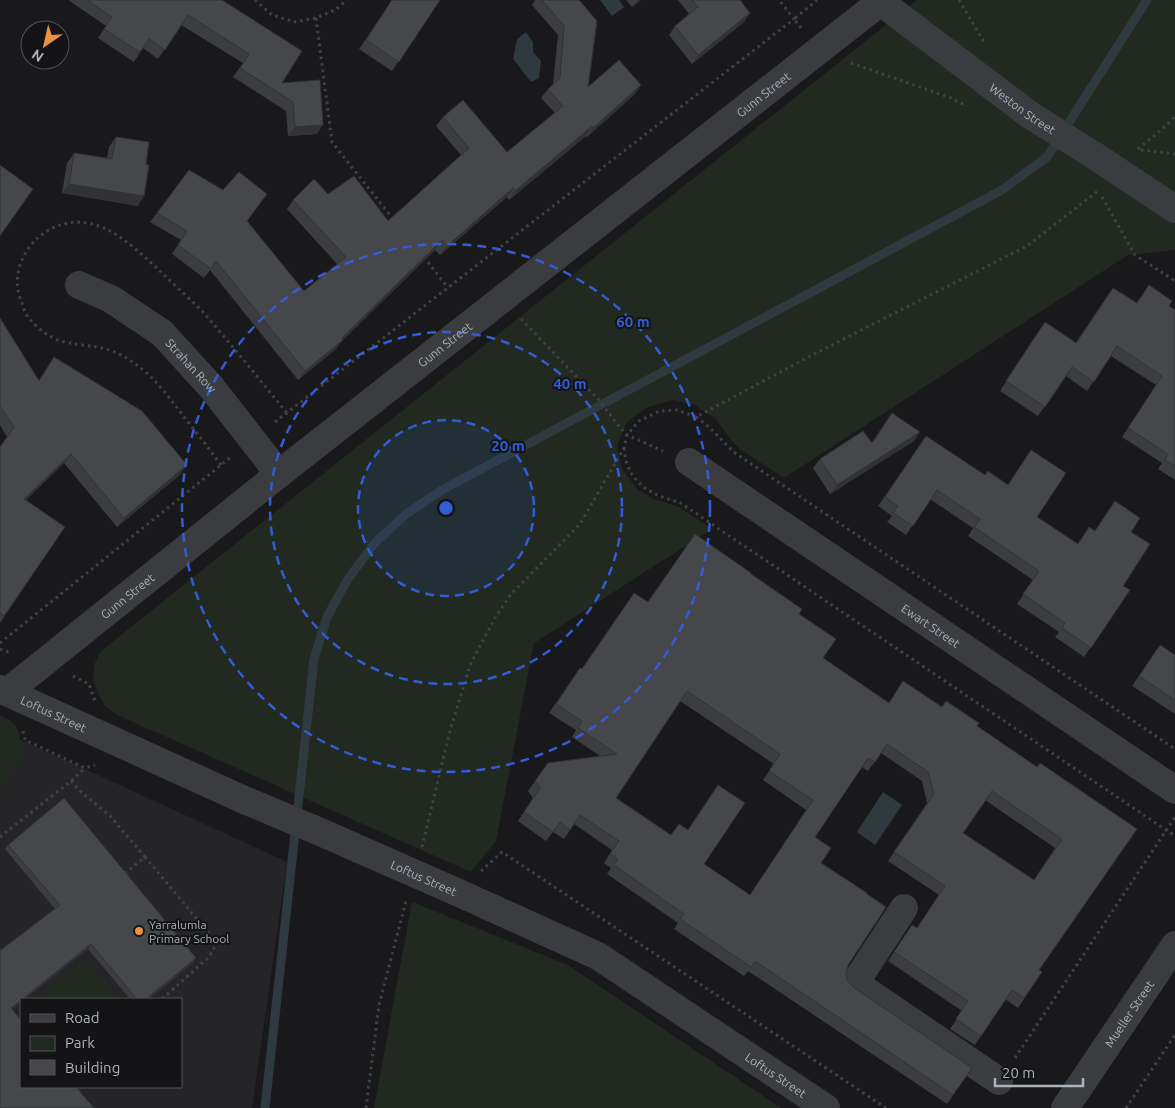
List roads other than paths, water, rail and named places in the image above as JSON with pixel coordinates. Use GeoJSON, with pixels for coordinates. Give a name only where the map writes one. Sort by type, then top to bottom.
{"type":"FeatureCollection","features":[{"type":"Feature","properties":{"kind":"street","name":"Gunn Street"},"geometry":{"type":"LineString","coordinates":[[3,691],[880,1]]}},
{"type":"Feature","properties":{"kind":"street","name":"Weston Street"},"geometry":{"type":"LineString","coordinates":[[880,1],[1030,115],[1175,209]]}},
{"type":"Feature","properties":{"kind":"street","name":"Strahan Row"},"geometry":{"type":"LineString","coordinates":[[79,286],[111,299],[162,334],[212,388],[279,474]]}},
{"type":"Feature","properties":{"kind":"street","name":"Ewart Street"},"geometry":{"type":"LineString","coordinates":[[689,462],[1175,790]]}},
{"type":"Feature","properties":{"kind":"street","name":"Loftus Street"},"geometry":{"type":"LineString","coordinates":[[3,691],[598,956],[826,1108]]}},
{"type":"Feature","properties":{"kind":"street"},"geometry":{"type":"LineString","coordinates":[[904,908],[855,983],[1000,1081]]}},
{"type":"Feature","properties":{"kind":"street","name":"Mueller Street"},"geometry":{"type":"LineString","coordinates":[[1065,1108],[1175,945]]}},
{"type":"Feature","properties":{"kind":"waterway"},"geometry":{"type":"LineString","coordinates":[[265,1108],[314,659],[327,617],[348,579],[374,544],[406,514],[442,490],[1002,190],[1047,157],[1147,0]]}},
{"type":"Feature","properties":{"kind":"place","name":"Yarralumla Primary School"},"geometry":{"type":"Point","coordinates":[139,931]}}]}
